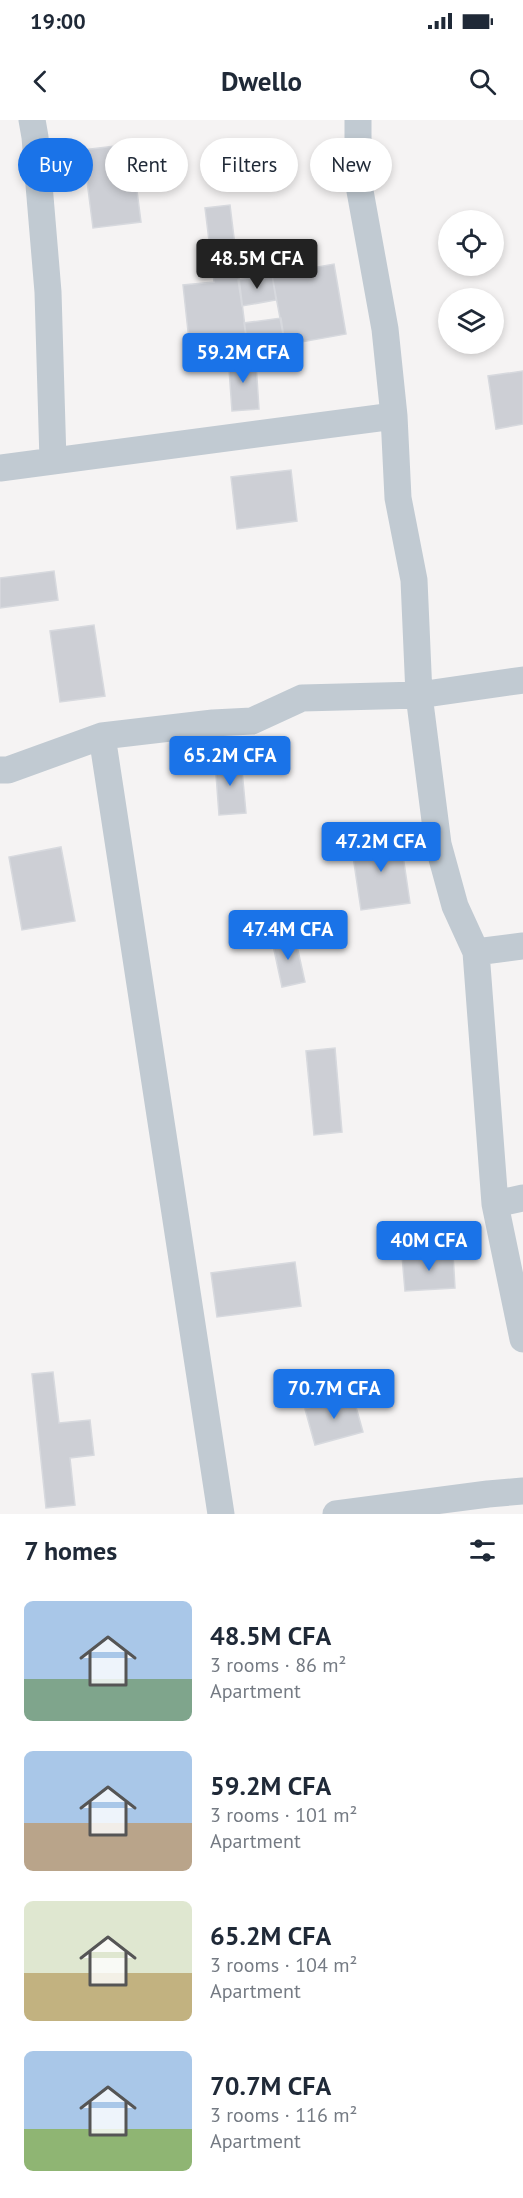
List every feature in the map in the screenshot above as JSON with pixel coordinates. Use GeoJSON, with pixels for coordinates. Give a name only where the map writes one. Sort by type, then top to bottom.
{"type":"FeatureCollection","features":[{"type":"Feature","properties":{"kind":"street"},"geometry":{"type":"LineString","coordinates":[[32,120],[48,292],[53,461]]}},
{"type":"Feature","properties":{"kind":"street"},"geometry":{"type":"LineString","coordinates":[[358,120],[358,180],[385,329],[394,416],[398,498],[414,580],[418,695],[438,844],[455,906],[476,952],[495,1204],[523,1339]]}},
{"type":"Feature","properties":{"kind":"street"},"geometry":{"type":"LineString","coordinates":[[0,468],[394,416]]}},
{"type":"Feature","properties":{"kind":"street"},"geometry":{"type":"LineString","coordinates":[[0,770],[9,770],[102,736],[213,723],[252,721],[302,698],[418,695],[523,680]]}},
{"type":"Feature","properties":{"kind":"street"},"geometry":{"type":"LineString","coordinates":[[102,736],[221,1514]]}},
{"type":"Feature","properties":{"kind":"street"},"geometry":{"type":"LineString","coordinates":[[476,952],[523,946]]}},
{"type":"Feature","properties":{"kind":"street"},"geometry":{"type":"LineString","coordinates":[[495,1204],[523,1198]]}},
{"type":"Feature","properties":{"kind":"street"},"geometry":{"type":"LineString","coordinates":[[336,1514],[523,1491]]}},
{"type":"Feature","properties":{"kind":"building"},"geometry":{"type":"Polygon","coordinates":[[[105,147],[105,192],[137,192],[141,222],[93,228],[88,192],[93,192],[93,149],[105,147]]]}},
{"type":"Feature","properties":{"kind":"building"},"geometry":{"type":"Polygon","coordinates":[[[230,205],[248,351],[191,359],[183,285],[214,282],[205,208],[230,205]]]}},
{"type":"Feature","properties":{"kind":"building"},"geometry":{"type":"Polygon","coordinates":[[[334,264],[346,334],[285,345],[272,275],[334,264]]]}},
{"type":"Feature","properties":{"kind":"building"},"geometry":{"type":"Polygon","coordinates":[[[272,275],[276,300],[242,306],[238,280],[272,275]]]}},
{"type":"Feature","properties":{"kind":"building"},"geometry":{"type":"Polygon","coordinates":[[[281,318],[285,345],[248,351],[244,323],[281,318]]]}},
{"type":"Feature","properties":{"kind":"building"},"geometry":{"type":"Polygon","coordinates":[[[285,345],[282,359],[267,362],[265,348],[285,345]]]}},
{"type":"Feature","properties":{"kind":"building"},"geometry":{"type":"Polygon","coordinates":[[[228,355],[256,363],[259,409],[232,411],[228,355]]]}},
{"type":"Feature","properties":{"kind":"building"},"geometry":{"type":"Polygon","coordinates":[[[523,371],[523,424],[496,429],[488,376],[523,371]]]}},
{"type":"Feature","properties":{"kind":"building"},"geometry":{"type":"Polygon","coordinates":[[[291,470],[297,521],[237,529],[231,477],[291,470]]]}},
{"type":"Feature","properties":{"kind":"building"},"geometry":{"type":"Polygon","coordinates":[[[54,571],[58,600],[0,608],[0,578],[54,571]]]}},
{"type":"Feature","properties":{"kind":"building"},"geometry":{"type":"Polygon","coordinates":[[[94,625],[105,696],[60,702],[50,631],[94,625]]]}},
{"type":"Feature","properties":{"kind":"building"},"geometry":{"type":"Polygon","coordinates":[[[241,759],[246,813],[219,815],[215,761],[241,759]]]}},
{"type":"Feature","properties":{"kind":"building"},"geometry":{"type":"Polygon","coordinates":[[[400,835],[410,903],[361,910],[351,843],[400,835]]]}},
{"type":"Feature","properties":{"kind":"building"},"geometry":{"type":"Polygon","coordinates":[[[61,847],[75,921],[22,930],[9,857],[61,847]]]}},
{"type":"Feature","properties":{"kind":"building"},"geometry":{"type":"Polygon","coordinates":[[[271,936],[295,937],[305,982],[282,987],[271,936]]]}},
{"type":"Feature","properties":{"kind":"building"},"geometry":{"type":"Polygon","coordinates":[[[335,1048],[342,1132],[314,1135],[306,1051],[335,1048]]]}},
{"type":"Feature","properties":{"kind":"building"},"geometry":{"type":"Polygon","coordinates":[[[453,1253],[455,1288],[405,1291],[402,1256],[453,1253]]]}},
{"type":"Feature","properties":{"kind":"building"},"geometry":{"type":"Polygon","coordinates":[[[295,1262],[301,1306],[217,1317],[211,1273],[295,1262]]]}},
{"type":"Feature","properties":{"kind":"building"},"geometry":{"type":"Polygon","coordinates":[[[53,1372],[59,1423],[90,1420],[94,1455],[70,1458],[75,1505],[46,1508],[32,1374],[53,1372]]]}},
{"type":"Feature","properties":{"kind":"building"},"geometry":{"type":"Polygon","coordinates":[[[353,1396],[363,1432],[315,1445],[305,1409],[353,1396]]]}}]}
